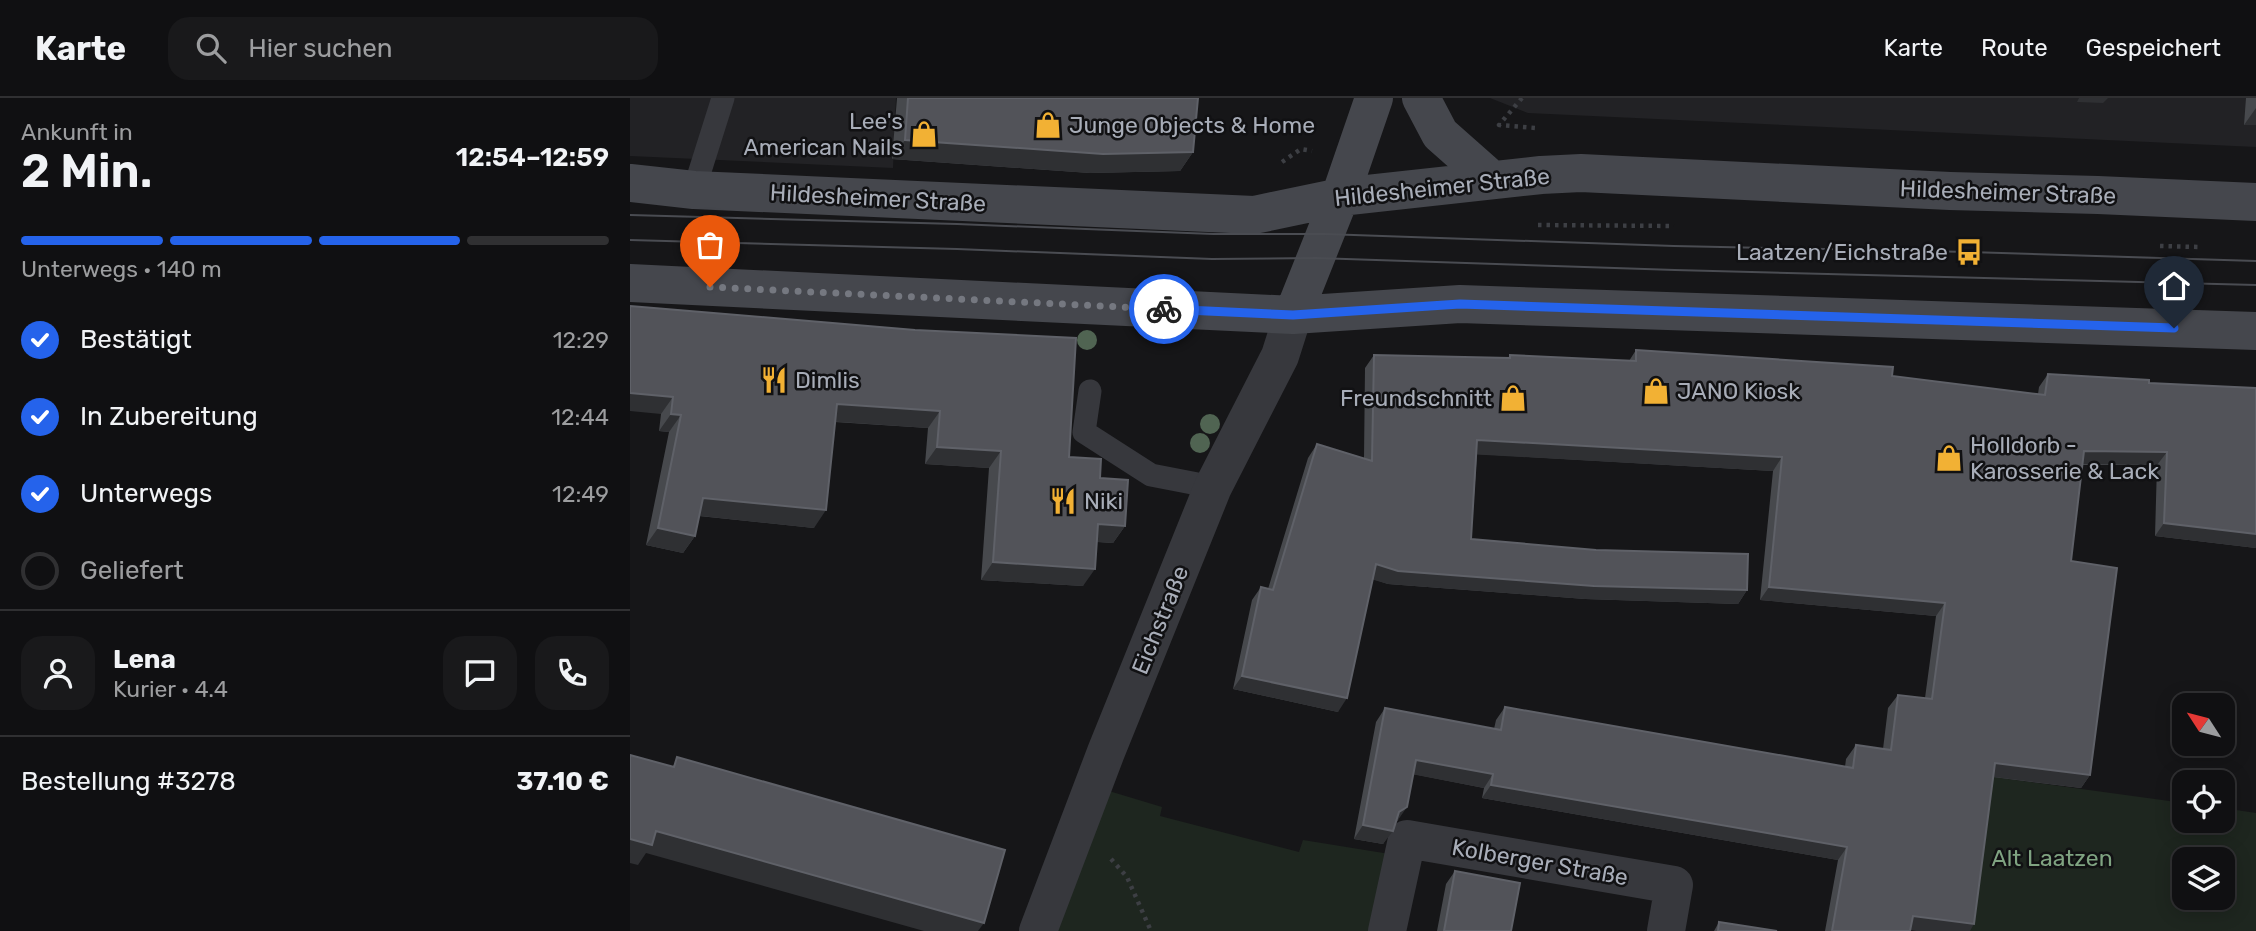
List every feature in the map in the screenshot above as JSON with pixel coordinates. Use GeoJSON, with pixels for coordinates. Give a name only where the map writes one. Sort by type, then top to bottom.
{"type":"FeatureCollection","features":[{"type":"Feature","properties":{"kind":"main road"},"geometry":{"type":"LineString","coordinates":[[1293,315],[1340,197],[1374,98]]}},
{"type":"Feature","properties":{"kind":"main road"},"geometry":{"type":"LineString","coordinates":[[1421,98],[1440,134],[1492,180]]}},
{"type":"Feature","properties":{"kind":"main road","name":"Hildesheimer Straße"},"geometry":{"type":"LineString","coordinates":[[630,183],[694,190],[1254,215],[1340,197],[1541,174],[1581,173],[1950,191],[2256,202]]}},
{"type":"Feature","properties":{"kind":"main road"},"geometry":{"type":"LineString","coordinates":[[630,284],[1293,315],[1460,304],[2256,331]]}},
{"type":"Feature","properties":{"kind":"street","name":"Eichstraße"},"geometry":{"type":"LineString","coordinates":[[1038,931],[1106,752],[1213,487],[1280,356],[1293,315]]}},
{"type":"Feature","properties":{"kind":"street","name":"Kolberger Straße"},"geometry":{"type":"LineString","coordinates":[[1387,931],[1407,839],[1674,885],[1666,931]]}},
{"type":"Feature","properties":{"kind":"lane"},"geometry":{"type":"LineString","coordinates":[[694,190],[723,98]]}},
{"type":"Feature","properties":{"kind":"lane"},"geometry":{"type":"LineString","coordinates":[[1090,391],[1084,432],[1151,475],[1213,487]]}},
{"type":"Feature","properties":{"kind":"path"},"geometry":{"type":"LineString","coordinates":[[1538,225],[1674,226]]}},
{"type":"Feature","properties":{"kind":"path"},"geometry":{"type":"LineString","coordinates":[[1080,824],[1127,877],[1151,931]]}},
{"type":"Feature","properties":{"kind":"shaded area"},"geometry":{"type":"Polygon","coordinates":[[[630,98],[896,98],[893,168],[630,156],[630,98]]]}},
{"type":"Feature","properties":{"kind":"shaded area"},"geometry":{"type":"Polygon","coordinates":[[[1490,98],[2256,98],[2256,147],[1528,113],[1490,98]]]}},
{"type":"Feature","properties":{"kind":"green space","name":"Alt Laatzen"},"geometry":{"type":"Polygon","coordinates":[[[1986,776],[2172,801],[2172,833],[2235,833],[2235,810],[2256,813],[2256,931],[1966,931],[1986,776]]]}},
{"type":"Feature","properties":{"kind":"green space"},"geometry":{"type":"Polygon","coordinates":[[[1109,791],[1162,807],[1160,816],[1299,852],[1303,840],[1402,856],[1385,931],[1052,931],[1109,791]]]}},
{"type":"Feature","properties":{"kind":"building"},"geometry":{"type":"Polygon","coordinates":[[[908,98],[1198,98],[1193,152],[1103,154],[905,140],[908,98]]]}},
{"type":"Feature","properties":{"kind":"building"},"geometry":{"type":"Polygon","coordinates":[[[630,306],[915,330],[1076,338],[1069,457],[1101,459],[1100,478],[1128,480],[1125,526],[1098,524],[1095,569],[993,562],[1001,451],[937,447],[940,411],[837,404],[826,510],[703,498],[695,536],[658,528],[681,415],[671,414],[673,397],[630,393],[630,306]]]}},
{"type":"Feature","properties":{"kind":"building"},"geometry":{"type":"Polygon","coordinates":[[[1636,350],[1893,367],[1892,376],[2045,395],[2048,374],[2149,380],[2149,383],[2256,388],[2256,534],[2164,523],[2167,452],[2084,451],[2071,561],[2117,568],[2090,775],[1995,763],[1974,924],[1913,916],[1910,931],[1832,931],[1847,847],[1491,785],[1493,774],[1416,760],[1407,807],[1399,812],[1393,831],[1363,825],[1385,708],[1501,730],[1505,707],[1853,768],[1856,745],[1891,750],[1898,695],[1932,699],[1945,603],[1769,587],[1782,457],[1477,440],[1471,539],[1596,550],[1748,554],[1747,590],[1594,586],[1398,571],[1376,564],[1347,698],[1242,676],[1261,587],[1273,590],[1317,444],[1372,461],[1374,355],[1510,358],[1510,355],[1636,361],[1636,350]]]}},
{"type":"Feature","properties":{"kind":"building"},"geometry":{"type":"Polygon","coordinates":[[[630,755],[674,767],[677,757],[1005,850],[984,923],[656,831],[652,845],[630,839],[630,755]]]}},
{"type":"Feature","properties":{"kind":"building"},"geometry":{"type":"Polygon","coordinates":[[[1455,871],[1520,883],[1511,931],[1444,931],[1455,871]]]}},
{"type":"Feature","properties":{"kind":"building"},"geometry":{"type":"Polygon","coordinates":[[[1719,922],[1777,931],[1718,931],[1719,922]]]}},
{"type":"Feature","properties":{"kind":"tram line"},"geometry":{"type":"LineString","coordinates":[[630,215],[1213,234],[1325,234],[2256,261]]}},
{"type":"Feature","properties":{"kind":"tram line"},"geometry":{"type":"LineString","coordinates":[[630,240],[1212,259],[1316,258],[2256,285]]}},
{"type":"Feature","properties":{"kind":"way so far"},"geometry":{"type":"LineString","coordinates":[[710,287],[1164,309]]}},
{"type":"Feature","properties":{"kind":"place","name":"Junge Objects & Home"},"geometry":{"type":"Point","coordinates":[1048,125]}},
{"type":"Feature","properties":{"kind":"place","name":"Lee's American Nails"},"geometry":{"type":"Point","coordinates":[924,134]}},
{"type":"Feature","properties":{"kind":"place","name":"Laatzen/Eichstraße"},"geometry":{"type":"Point","coordinates":[1969,252]}},
{"type":"Feature","properties":{"kind":"place","name":"Dimlis"},"geometry":{"type":"Point","coordinates":[774,380]}},
{"type":"Feature","properties":{"kind":"place","name":"JANO Kiosk"},"geometry":{"type":"Point","coordinates":[1656,391]}},
{"type":"Feature","properties":{"kind":"place","name":"Freundschnitt"},"geometry":{"type":"Point","coordinates":[1513,398]}},
{"type":"Feature","properties":{"kind":"place","name":"Holldorb - Karosserie & Lack"},"geometry":{"type":"Point","coordinates":[1949,458]}},
{"type":"Feature","properties":{"kind":"place","name":"Niki"},"geometry":{"type":"Point","coordinates":[1063,501]}},
{"type":"Feature","properties":{"kind":"route"},"geometry":{"type":"LineString","coordinates":[[1164,309],[1293,315],[1460,304],[2174,328]]}}]}
